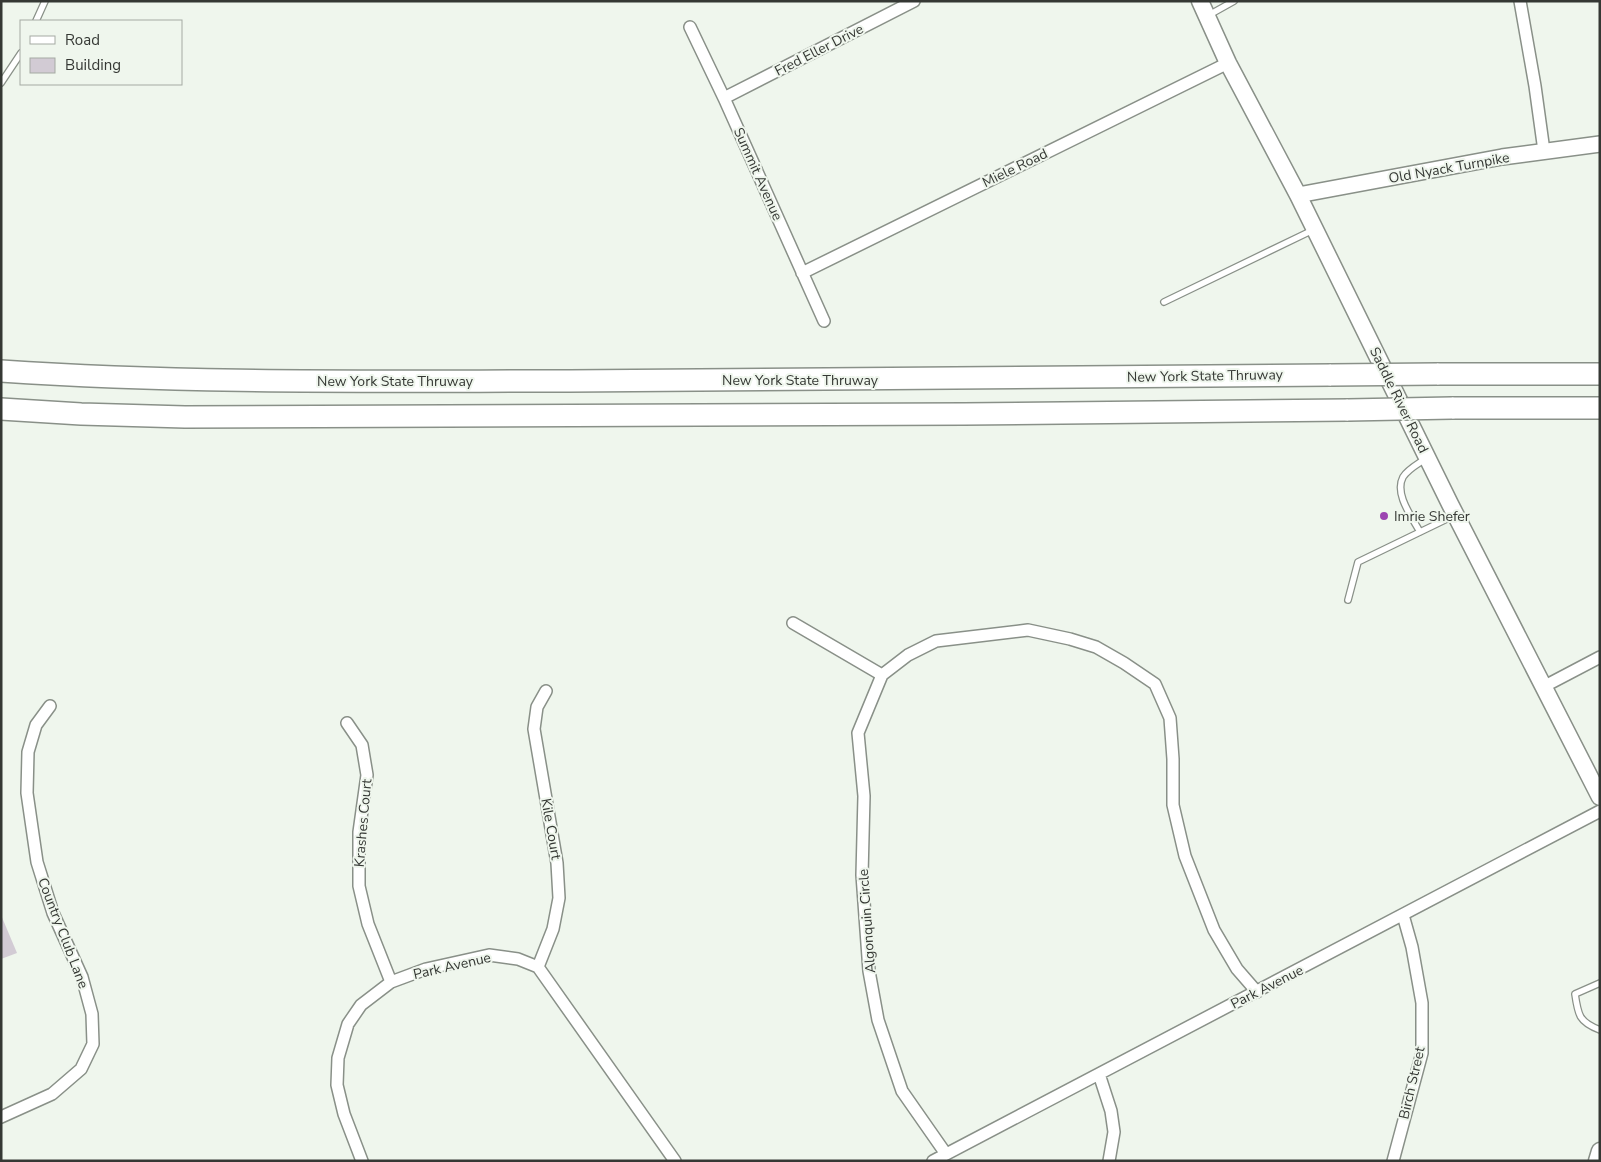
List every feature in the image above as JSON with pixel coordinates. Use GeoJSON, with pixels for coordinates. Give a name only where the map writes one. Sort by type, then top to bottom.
{"type":"FeatureCollection","features":[{"type":"Feature","properties":{"kind":"highway","name":"New York State Thruway"},"geometry":{"type":"LineString","coordinates":[[1,371],[98,377],[356,382],[1600,374]]}},
{"type":"Feature","properties":{"kind":"highway"},"geometry":{"type":"LineString","coordinates":[[1,409],[81,414],[242,417],[964,414],[1600,408]]}},
{"type":"Feature","properties":{"kind":"main road","name":"Saddle River Road"},"geometry":{"type":"LineString","coordinates":[[1203,8],[1228,63],[1298,195],[1455,515],[1600,797]]}},
{"type":"Feature","properties":{"kind":"main road"},"geometry":{"type":"LineString","coordinates":[[1597,1161],[1600,1151]]}},
{"type":"Feature","properties":{"kind":"street","name":"Fred Eller Drive"},"geometry":{"type":"LineString","coordinates":[[724,98],[914,1]]}},
{"type":"Feature","properties":{"kind":"street"},"geometry":{"type":"LineString","coordinates":[[1520,1],[1544,152]]}},
{"type":"Feature","properties":{"kind":"street","name":"Summit Avenue"},"geometry":{"type":"LineString","coordinates":[[690,27],[724,98],[824,322]]}},
{"type":"Feature","properties":{"kind":"street","name":"Miele Road"},"geometry":{"type":"LineString","coordinates":[[802,273],[1228,63]]}},
{"type":"Feature","properties":{"kind":"street","name":"Old Nyack Turnpike"},"geometry":{"type":"LineString","coordinates":[[1298,195],[1502,157],[1600,144]]}},
{"type":"Feature","properties":{"kind":"street"},"geometry":{"type":"LineString","coordinates":[[793,623],[882,675]]}},
{"type":"Feature","properties":{"kind":"street","name":"Algonquin Circle"},"geometry":{"type":"LineString","coordinates":[[946,1154],[902,1092],[878,1020],[869,971],[862,875],[864,796],[858,733],[882,675],[908,654],[936,641],[1028,630],[1096,647],[1124,662],[1155,684],[1170,718],[1173,759],[1173,805],[1185,856],[1214,930],[1237,969],[1257,992]]}},
{"type":"Feature","properties":{"kind":"street"},"geometry":{"type":"LineString","coordinates":[[1543,687],[1600,657]]}},
{"type":"Feature","properties":{"kind":"street","name":"Kile Court"},"geometry":{"type":"LineString","coordinates":[[538,967],[553,929],[559,898],[557,863],[534,729],[537,707],[546,691]]}},
{"type":"Feature","properties":{"kind":"street","name":"Country Club Lane"},"geometry":{"type":"LineString","coordinates":[[1,1117],[52,1094],[81,1069],[93,1044],[92,1014],[82,977],[53,913],[40,870],[27,793],[28,752],[36,725],[50,706]]}},
{"type":"Feature","properties":{"kind":"street","name":"Krashes Court"},"geometry":{"type":"LineString","coordinates":[[347,723],[362,745],[367,775],[359,832],[358,886],[368,924],[391,982]]}},
{"type":"Feature","properties":{"kind":"street","name":"Park Avenue"},"geometry":{"type":"LineString","coordinates":[[933,1161],[1600,811]]}},
{"type":"Feature","properties":{"kind":"street","name":"Birch Street"},"geometry":{"type":"LineString","coordinates":[[1393,1161],[1422,1053],[1422,1002],[1412,947],[1403,915]]}},
{"type":"Feature","properties":{"kind":"street","name":"Park Avenue"},"geometry":{"type":"LineString","coordinates":[[362,1161],[344,1114],[337,1085],[338,1058],[348,1024],[361,1005],[391,982],[426,970],[489,954],[518,959],[538,967]]}},
{"type":"Feature","properties":{"kind":"street"},"geometry":{"type":"LineString","coordinates":[[538,967],[674,1161]]}},
{"type":"Feature","properties":{"kind":"street"},"geometry":{"type":"LineString","coordinates":[[1099,1074],[1111,1112],[1114,1132],[1109,1161]]}},
{"type":"Feature","properties":{"kind":"lane"},"geometry":{"type":"LineString","coordinates":[[36,20],[45,1]]}},
{"type":"Feature","properties":{"kind":"lane"},"geometry":{"type":"LineString","coordinates":[[1203,8],[1234,1]]}},
{"type":"Feature","properties":{"kind":"lane"},"geometry":{"type":"LineString","coordinates":[[1,82],[20,54]]}},
{"type":"Feature","properties":{"kind":"lane"},"geometry":{"type":"LineString","coordinates":[[1164,302],[1315,229]]}},
{"type":"Feature","properties":{"kind":"lane"},"geometry":{"type":"LineString","coordinates":[[1420,532],[1402,498],[1400,485],[1408,471],[1427,458]]}},
{"type":"Feature","properties":{"kind":"lane"},"geometry":{"type":"LineString","coordinates":[[1348,600],[1358,562],[1455,515]]}},
{"type":"Feature","properties":{"kind":"lane"},"geometry":{"type":"LineString","coordinates":[[1600,982],[1575,994],[1581,1018],[1587,1024],[1600,1030]]}},
{"type":"Feature","properties":{"kind":"building"},"geometry":{"type":"Polygon","coordinates":[[[1,915],[17,953],[1,959],[1,915]]]}},
{"type":"Feature","properties":{"kind":"place","name":"Imrie Shefer"},"geometry":{"type":"Point","coordinates":[1384,516]}}]}
